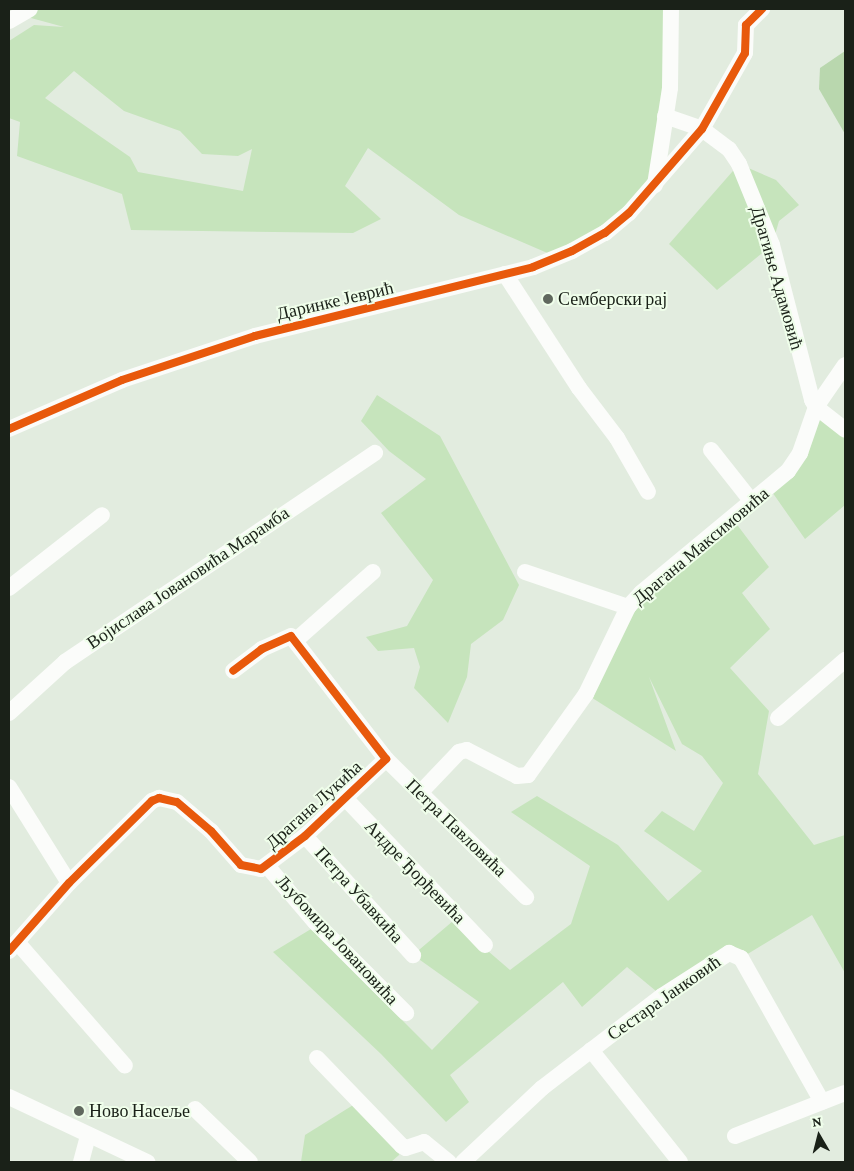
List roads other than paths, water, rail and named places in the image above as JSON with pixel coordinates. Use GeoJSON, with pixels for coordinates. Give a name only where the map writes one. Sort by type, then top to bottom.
{"type":"FeatureCollection","features":[{"type":"Feature","properties":{"kind":"street"},"geometry":{"type":"LineString","coordinates":[[9,21],[30,9]]}},
{"type":"Feature","properties":{"kind":"street"},"geometry":{"type":"LineString","coordinates":[[655,185],[672,57],[671,9]]}},
{"type":"Feature","properties":{"kind":"street"},"geometry":{"type":"LineString","coordinates":[[702,129],[739,67],[745,53],[746,25],[762,9]]}},
{"type":"Feature","properties":{"kind":"street","name":"Драгиње Адамовић"},"geometry":{"type":"LineString","coordinates":[[665,116],[702,129],[729,149],[748,182],[772,245],[791,324],[816,407]]}},
{"type":"Feature","properties":{"kind":"street","name":"Даринке Јеврић"},"geometry":{"type":"LineString","coordinates":[[9,429],[122,380],[255,336],[505,274],[559,258],[605,233],[629,213],[702,129]]}},
{"type":"Feature","properties":{"kind":"street"},"geometry":{"type":"LineString","coordinates":[[505,274],[579,388],[616,438],[648,492]]}},
{"type":"Feature","properties":{"kind":"street","name":"Драгана Максимовића"},"geometry":{"type":"LineString","coordinates":[[420,793],[460,752],[466,750],[517,776],[528,775],[586,694],[628,607],[641,593],[788,471],[800,453],[816,407],[845,365]]}},
{"type":"Feature","properties":{"kind":"street"},"geometry":{"type":"LineString","coordinates":[[816,407],[845,430]]}},
{"type":"Feature","properties":{"kind":"street"},"geometry":{"type":"LineString","coordinates":[[711,450],[752,502]]}},
{"type":"Feature","properties":{"kind":"street","name":"Војислава Јовановића Марамба"},"geometry":{"type":"LineString","coordinates":[[9,713],[65,662],[375,453]]}},
{"type":"Feature","properties":{"kind":"street"},"geometry":{"type":"LineString","coordinates":[[9,588],[102,516]]}},
{"type":"Feature","properties":{"kind":"street"},"geometry":{"type":"LineString","coordinates":[[234,671],[262,648],[290,636],[295,641],[373,572]]}},
{"type":"Feature","properties":{"kind":"street"},"geometry":{"type":"LineString","coordinates":[[525,572],[628,607]]}},
{"type":"Feature","properties":{"kind":"street","name":"Драгана Лукића"},"geometry":{"type":"LineString","coordinates":[[13,946],[69,883],[146,806],[159,798],[177,802],[211,831],[242,866],[252,869],[268,867],[305,836],[386,760],[295,641]]}},
{"type":"Feature","properties":{"kind":"street"},"geometry":{"type":"LineString","coordinates":[[778,718],[845,660]]}},
{"type":"Feature","properties":{"kind":"street","name":"Петра Павловића"},"geometry":{"type":"LineString","coordinates":[[386,760],[526,897]]}},
{"type":"Feature","properties":{"kind":"street"},"geometry":{"type":"LineString","coordinates":[[9,787],[69,883]]}},
{"type":"Feature","properties":{"kind":"street","name":"Андре Ђорђевића"},"geometry":{"type":"LineString","coordinates":[[345,798],[485,945]]}},
{"type":"Feature","properties":{"kind":"street","name":"Петра Убавкића"},"geometry":{"type":"LineString","coordinates":[[305,836],[413,955]]}},
{"type":"Feature","properties":{"kind":"street","name":"Љубомира Јовановића"},"geometry":{"type":"LineString","coordinates":[[268,867],[315,922],[406,1013]]}},
{"type":"Feature","properties":{"kind":"street"},"geometry":{"type":"LineString","coordinates":[[13,946],[125,1066]]}},
{"type":"Feature","properties":{"kind":"street","name":"Сестара Јанковић"},"geometry":{"type":"LineString","coordinates":[[463,1162],[510,1116],[591,1050],[692,974],[725,955],[735,953],[741,958],[822,1102]]}},
{"type":"Feature","properties":{"kind":"street"},"geometry":{"type":"LineString","coordinates":[[591,1050],[680,1162]]}},
{"type":"Feature","properties":{"kind":"street"},"geometry":{"type":"LineString","coordinates":[[317,1058],[402,1146],[406,1148],[424,1142],[449,1162]]}},
{"type":"Feature","properties":{"kind":"street"},"geometry":{"type":"LineString","coordinates":[[735,1136],[845,1093]]}},
{"type":"Feature","properties":{"kind":"street"},"geometry":{"type":"LineString","coordinates":[[9,1097],[147,1162]]}},
{"type":"Feature","properties":{"kind":"street"},"geometry":{"type":"LineString","coordinates":[[195,1109],[250,1162]]}},
{"type":"Feature","properties":{"kind":"street"},"geometry":{"type":"LineString","coordinates":[[82,1162],[88,1134]]}},
{"type":"Feature","properties":{"kind":"place","name":"Семберски рај"},"geometry":{"type":"Point","coordinates":[548,299]}},
{"type":"Feature","properties":{"kind":"place","name":"Ново Насеље"},"geometry":{"type":"Point","coordinates":[79,1111]}}]}
